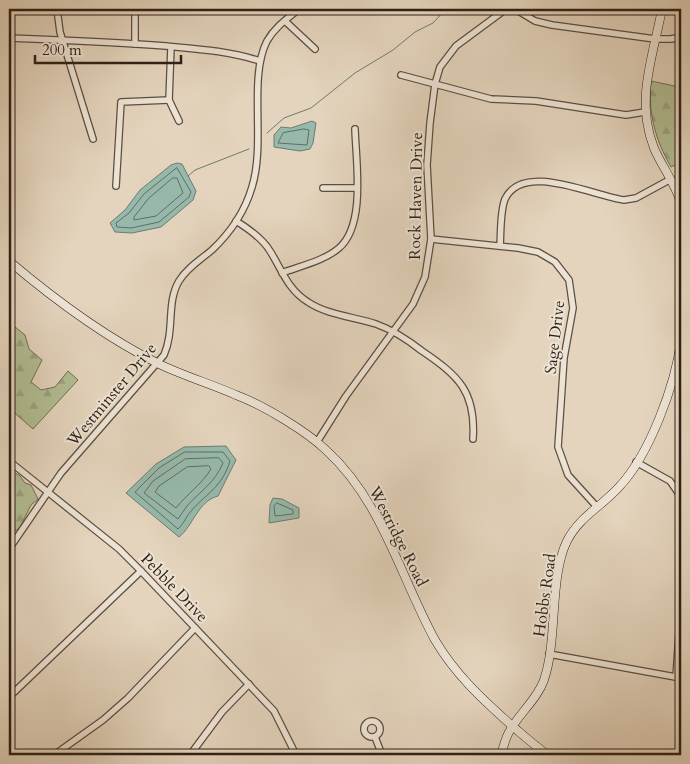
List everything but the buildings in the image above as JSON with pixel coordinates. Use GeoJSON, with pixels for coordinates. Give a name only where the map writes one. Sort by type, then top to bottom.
{"type":"FeatureCollection","features":[{"type":"Feature","properties":{"kind":"main road"},"geometry":{"type":"LineString","coordinates":[[662,9],[645,84],[645,112],[654,148],[671,179],[681,203]]}},
{"type":"Feature","properties":{"kind":"main road","name":"Westridge Road"},"geometry":{"type":"LineString","coordinates":[[9,261],[78,314],[158,363],[248,400],[317,442],[350,475],[368,500],[429,628],[449,663],[476,694],[548,755]]}},
{"type":"Feature","properties":{"kind":"main road","name":"Hobbs Road"},"geometry":{"type":"LineString","coordinates":[[501,755],[513,726],[540,689],[549,654],[564,549],[572,533],[597,506],[618,488],[636,462],[657,423],[671,389],[681,341]]}},
{"type":"Feature","properties":{"kind":"street"},"geometry":{"type":"LineString","coordinates":[[57,9],[63,40],[93,139]]}},
{"type":"Feature","properties":{"kind":"street"},"geometry":{"type":"LineString","coordinates":[[135,9],[135,44]]}},
{"type":"Feature","properties":{"kind":"street","name":"Westminster Drive"},"geometry":{"type":"LineString","coordinates":[[9,549],[61,474],[164,355],[171,336],[171,306],[178,282],[188,270],[221,241],[236,221],[249,197],[257,165],[260,61],[268,41],[284,21],[299,9]]}},
{"type":"Feature","properties":{"kind":"street","name":"Rock Haven Drive"},"geometry":{"type":"LineString","coordinates":[[317,442],[346,396],[394,332],[421,289],[429,262],[431,239],[427,165],[435,84],[440,67],[456,46],[506,9]]}},
{"type":"Feature","properties":{"kind":"street"},"geometry":{"type":"LineString","coordinates":[[515,9],[535,21],[552,26],[655,39],[681,37]]}},
{"type":"Feature","properties":{"kind":"street"},"geometry":{"type":"LineString","coordinates":[[284,21],[315,49]]}},
{"type":"Feature","properties":{"kind":"street"},"geometry":{"type":"LineString","coordinates":[[9,38],[135,44],[226,52],[260,61]]}},
{"type":"Feature","properties":{"kind":"street"},"geometry":{"type":"LineString","coordinates":[[171,47],[169,100],[179,121]]}},
{"type":"Feature","properties":{"kind":"street"},"geometry":{"type":"LineString","coordinates":[[401,75],[491,99],[536,101],[626,115],[645,112]]}},
{"type":"Feature","properties":{"kind":"street"},"geometry":{"type":"LineString","coordinates":[[116,186],[120,102],[169,100]]}},
{"type":"Feature","properties":{"kind":"street"},"geometry":{"type":"LineString","coordinates":[[282,273],[327,256],[345,241],[355,222],[355,129]]}},
{"type":"Feature","properties":{"kind":"street"},"geometry":{"type":"LineString","coordinates":[[500,246],[504,202],[510,191],[520,184],[541,181],[624,200],[636,198],[671,179]]}},
{"type":"Feature","properties":{"kind":"street"},"geometry":{"type":"LineString","coordinates":[[322,188],[356,188]]}},
{"type":"Feature","properties":{"kind":"street"},"geometry":{"type":"LineString","coordinates":[[236,221],[249,229],[269,249],[287,282],[309,304],[394,332],[447,368],[463,385],[473,410],[473,440]]}},
{"type":"Feature","properties":{"kind":"street","name":"Sage Drive"},"geometry":{"type":"LineString","coordinates":[[431,239],[531,250],[555,262],[569,280],[573,308],[564,358],[558,447],[568,475],[597,506]]}},
{"type":"Feature","properties":{"kind":"street","name":"Pebble Drive"},"geometry":{"type":"LineString","coordinates":[[9,461],[119,549],[141,571],[274,711],[293,754]]}},
{"type":"Feature","properties":{"kind":"street"},"geometry":{"type":"LineString","coordinates":[[636,462],[670,481],[681,497]]}},
{"type":"Feature","properties":{"kind":"street"},"geometry":{"type":"LineString","coordinates":[[9,697],[141,571]]}},
{"type":"Feature","properties":{"kind":"street"},"geometry":{"type":"LineString","coordinates":[[549,654],[679,678],[681,604]]}},
{"type":"Feature","properties":{"kind":"street"},"geometry":{"type":"LineString","coordinates":[[54,755],[116,709],[194,628]]}},
{"type":"Feature","properties":{"kind":"street"},"geometry":{"type":"LineString","coordinates":[[190,755],[222,712],[249,684]]}},
{"type":"Feature","properties":{"kind":"street"},"geometry":{"type":"LineString","coordinates":[[375,737],[382,755]]}},
{"type":"Feature","properties":{"kind":"green space"},"geometry":{"type":"Polygon","coordinates":[[[681,79],[681,162],[671,167],[654,126],[650,93],[651,81],[679,87],[681,79]]]}},
{"type":"Feature","properties":{"kind":"green space"},"geometry":{"type":"Polygon","coordinates":[[[9,322],[25,335],[29,349],[42,360],[31,382],[41,390],[55,387],[68,371],[78,380],[33,429],[9,408],[9,322]]]}},
{"type":"Feature","properties":{"kind":"green space"},"geometry":{"type":"Polygon","coordinates":[[[9,469],[20,476],[25,483],[31,485],[38,499],[31,505],[19,529],[10,532],[9,469]]]}},
{"type":"Feature","properties":{"kind":"water"},"geometry":{"type":"Polygon","coordinates":[[[312,121],[316,123],[313,143],[310,149],[300,151],[274,147],[274,135],[281,127],[291,128],[312,121]]]}},
{"type":"Feature","properties":{"kind":"water"},"geometry":{"type":"Polygon","coordinates":[[[182,164],[196,191],[193,200],[161,227],[132,233],[115,232],[110,223],[125,210],[140,190],[171,165],[182,164]]]}},
{"type":"Feature","properties":{"kind":"water"},"geometry":{"type":"Polygon","coordinates":[[[226,446],[236,460],[218,496],[205,503],[179,537],[126,493],[156,464],[184,447],[226,446]]]}},
{"type":"Feature","properties":{"kind":"water"},"geometry":{"type":"Polygon","coordinates":[[[273,498],[282,499],[299,508],[299,518],[269,523],[270,505],[273,498]]]}},
{"type":"Feature","properties":{"kind":"waterway"},"geometry":{"type":"LineString","coordinates":[[267,133],[284,118],[311,108],[355,73],[393,50],[415,32],[433,23],[446,9]]}},
{"type":"Feature","properties":{"kind":"waterway"},"geometry":{"type":"LineString","coordinates":[[188,176],[195,170],[249,149]]}}]}
